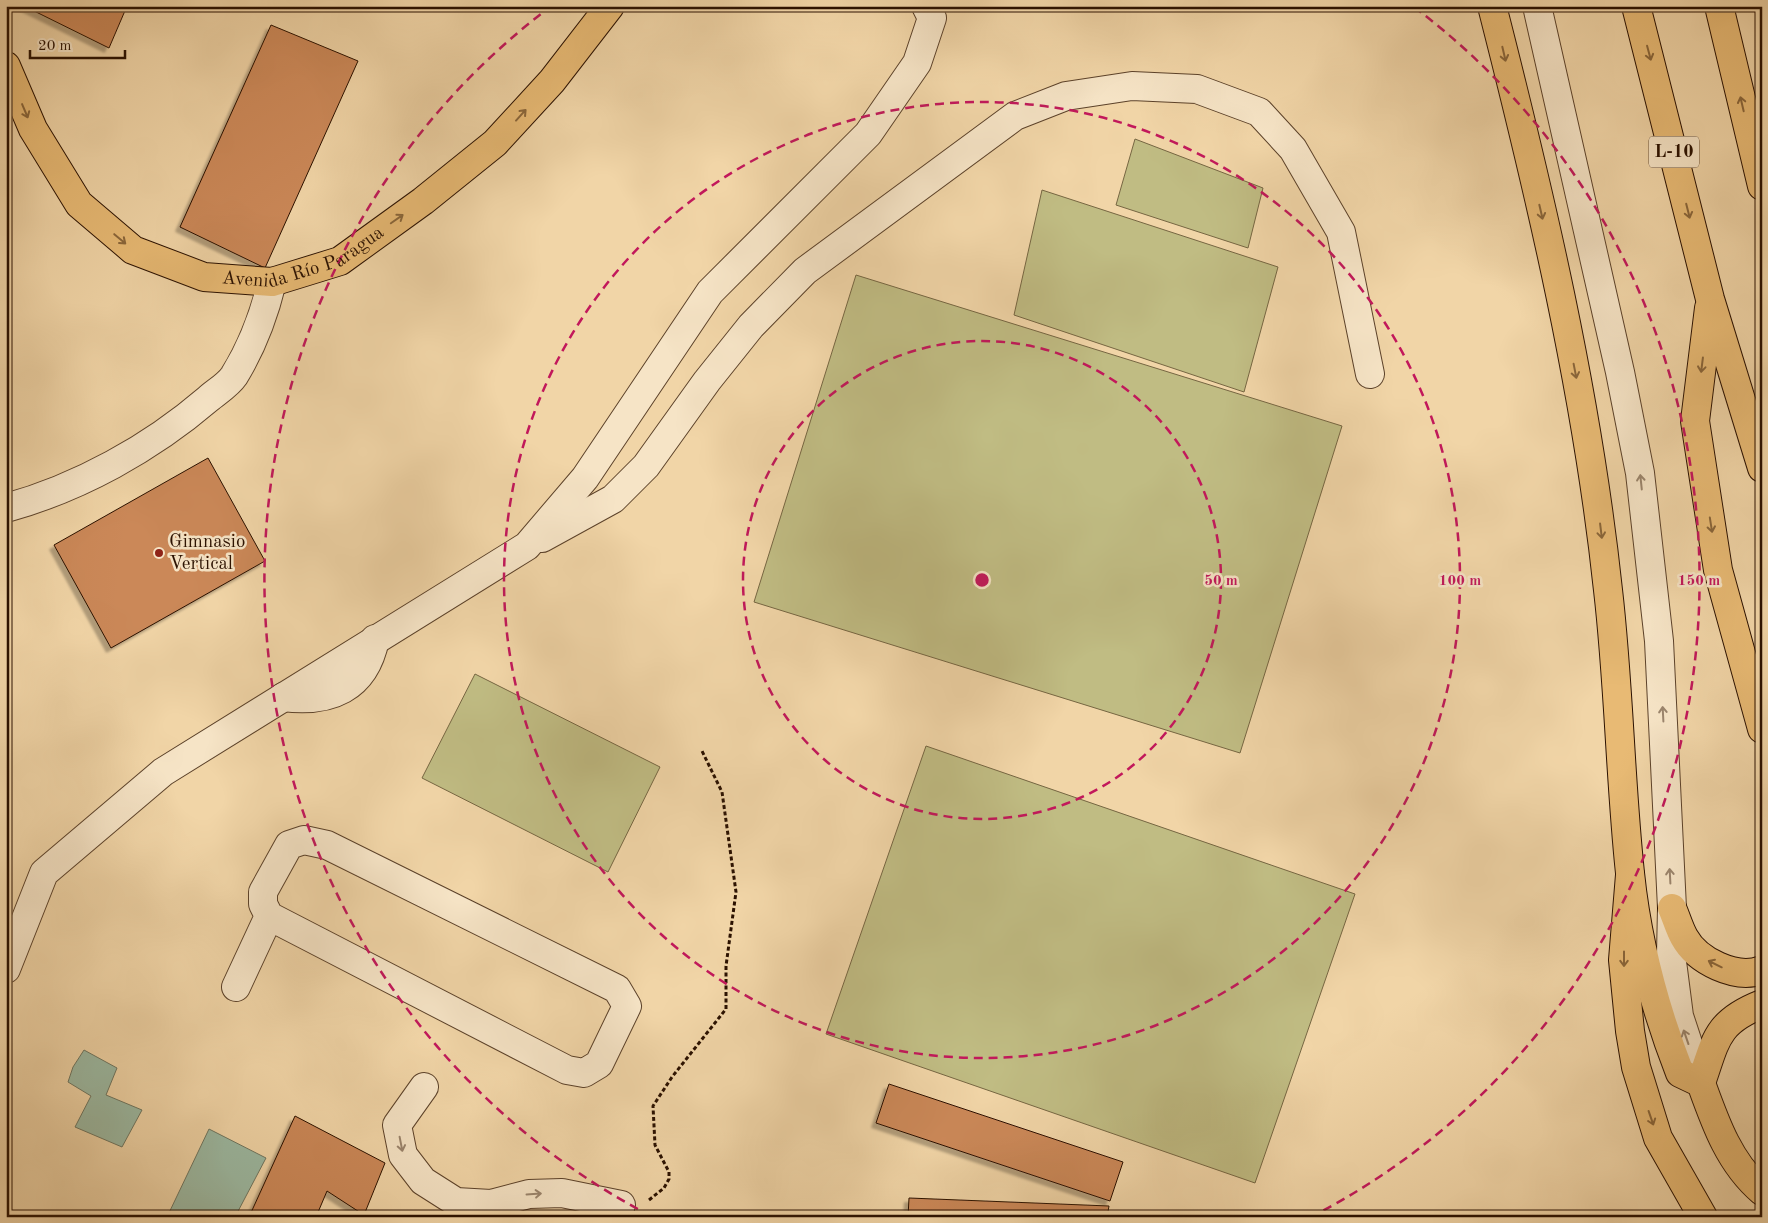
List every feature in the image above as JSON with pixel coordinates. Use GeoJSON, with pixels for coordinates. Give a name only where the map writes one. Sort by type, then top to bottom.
{"type":"FeatureCollection","features":[{"type":"Feature","properties":{"kind":"main road","name":"Avenida Río Paragua"},"geometry":{"type":"LineString","coordinates":[[6,66],[33,129],[79,204],[133,250],[204,277],[272,282],[340,260],[423,201],[495,143],[552,81],[610,6]]}},
{"type":"Feature","properties":{"kind":"main road"},"geometry":{"type":"LineString","coordinates":[[1492,6],[1558,285],[1592,456],[1609,592],[1630,875],[1649,981],[1663,1029],[1680,1073],[1701,1083]]}},
{"type":"Feature","properties":{"kind":"main road","name":"L-10"},"geometry":{"type":"LineString","coordinates":[[1636,6],[1710,299],[1762,468]]}},
{"type":"Feature","properties":{"kind":"main road"},"geometry":{"type":"LineString","coordinates":[[1719,6],[1762,186]]}},
{"type":"Feature","properties":{"kind":"main road"},"geometry":{"type":"LineString","coordinates":[[1710,299],[1695,422],[1718,570],[1762,728]]}},
{"type":"Feature","properties":{"kind":"main road"},"geometry":{"type":"LineString","coordinates":[[1630,875],[1623,960],[1636,1067],[1658,1138],[1703,1217]]}},
{"type":"Feature","properties":{"kind":"main road"},"geometry":{"type":"LineString","coordinates":[[1672,908],[1684,938],[1697,954],[1733,971],[1753,973],[1762,970]]}},
{"type":"Feature","properties":{"kind":"main road"},"geometry":{"type":"LineString","coordinates":[[1762,1004],[1742,1012],[1726,1024],[1715,1045],[1701,1083],[1718,1129],[1730,1154],[1751,1182],[1762,1191]]}},
{"type":"Feature","properties":{"kind":"street"},"geometry":{"type":"LineString","coordinates":[[527,546],[585,478],[710,292],[868,134],[917,63],[932,18],[926,6]]}},
{"type":"Feature","properties":{"kind":"street"},"geometry":{"type":"LineString","coordinates":[[1537,6],[1618,362],[1640,473],[1659,640],[1672,908],[1671,954],[1679,1016],[1701,1083]]}},
{"type":"Feature","properties":{"kind":"street"},"geometry":{"type":"LineString","coordinates":[[6,970],[44,873],[163,772],[527,546],[613,499],[646,466],[707,381],[751,326],[805,271],[1015,116],[1066,96],[1132,86],[1197,89],[1259,112],[1293,149],[1340,232],[1370,374]]}},
{"type":"Feature","properties":{"kind":"street"},"geometry":{"type":"LineString","coordinates":[[6,508],[45,497],[114,463],[185,419],[233,378],[262,322],[272,282]]}},
{"type":"Feature","properties":{"kind":"street"},"geometry":{"type":"LineString","coordinates":[[304,840],[327,845],[617,989],[627,1006],[599,1064],[584,1073],[567,1070],[269,916],[263,904],[263,892],[289,845],[304,840]]}},
{"type":"Feature","properties":{"kind":"street"},"geometry":{"type":"LineString","coordinates":[[236,987],[269,916]]}},
{"type":"Feature","properties":{"kind":"street"},"geometry":{"type":"LineString","coordinates":[[424,1087],[397,1125],[403,1155],[423,1181],[456,1202],[491,1204],[528,1194],[562,1193],[632,1205]]}},
{"type":"Feature","properties":{"kind":"path"},"geometry":{"type":"LineString","coordinates":[[632,1205],[664,1188],[669,1180],[669,1172],[655,1145],[653,1106],[672,1077],[726,1009],[726,966],[736,892],[722,792],[702,752]]}},
{"type":"Feature","properties":{"kind":"shaded area"},"geometry":{"type":"Polygon","coordinates":[[[1135,139],[1263,188],[1248,248],[1116,205],[1135,139]]]}},
{"type":"Feature","properties":{"kind":"shaded area"},"geometry":{"type":"Polygon","coordinates":[[[1042,190],[1278,267],[1244,392],[1014,315],[1042,190]]]}},
{"type":"Feature","properties":{"kind":"shaded area"},"geometry":{"type":"Polygon","coordinates":[[[856,275],[1342,426],[1240,753],[754,602],[856,275]]]}},
{"type":"Feature","properties":{"kind":"shaded area"},"geometry":{"type":"Polygon","coordinates":[[[475,674],[660,767],[608,872],[422,778],[475,674]]]}},
{"type":"Feature","properties":{"kind":"shaded area"},"geometry":{"type":"Polygon","coordinates":[[[926,746],[1355,894],[1255,1183],[826,1034],[926,746]]]}},
{"type":"Feature","properties":{"kind":"shaded area"},"geometry":{"type":"Polygon","coordinates":[[[84,1050],[117,1068],[106,1095],[142,1110],[122,1147],[75,1127],[91,1096],[68,1082],[73,1067],[84,1050]]]}},
{"type":"Feature","properties":{"kind":"shaded area"},"geometry":{"type":"Polygon","coordinates":[[[209,1129],[266,1158],[235,1217],[167,1217],[209,1129]]]}},
{"type":"Feature","properties":{"kind":"building"},"geometry":{"type":"Polygon","coordinates":[[[24,6],[127,6],[109,48],[24,6]]]}},
{"type":"Feature","properties":{"kind":"building"},"geometry":{"type":"Polygon","coordinates":[[[271,25],[358,61],[265,268],[180,227],[271,25]]]}},
{"type":"Feature","properties":{"kind":"building","name":"Gimnasio Vertical"},"geometry":{"type":"Polygon","coordinates":[[[208,458],[265,561],[111,648],[54,545],[208,458]]]}},
{"type":"Feature","properties":{"kind":"building"},"geometry":{"type":"Polygon","coordinates":[[[889,1084],[1123,1162],[1110,1201],[876,1123],[889,1084]]]}},
{"type":"Feature","properties":{"kind":"building"},"geometry":{"type":"Polygon","coordinates":[[[295,1116],[385,1163],[364,1215],[327,1191],[316,1217],[249,1217],[295,1116]]]}},
{"type":"Feature","properties":{"kind":"building"},"geometry":{"type":"Polygon","coordinates":[[[909,1198],[1109,1206],[1107,1217],[908,1217],[909,1198]]]}},
{"type":"Feature","properties":{"kind":"place","name":"Gimnasio Vertical"},"geometry":{"type":"Point","coordinates":[159,553]}}]}
